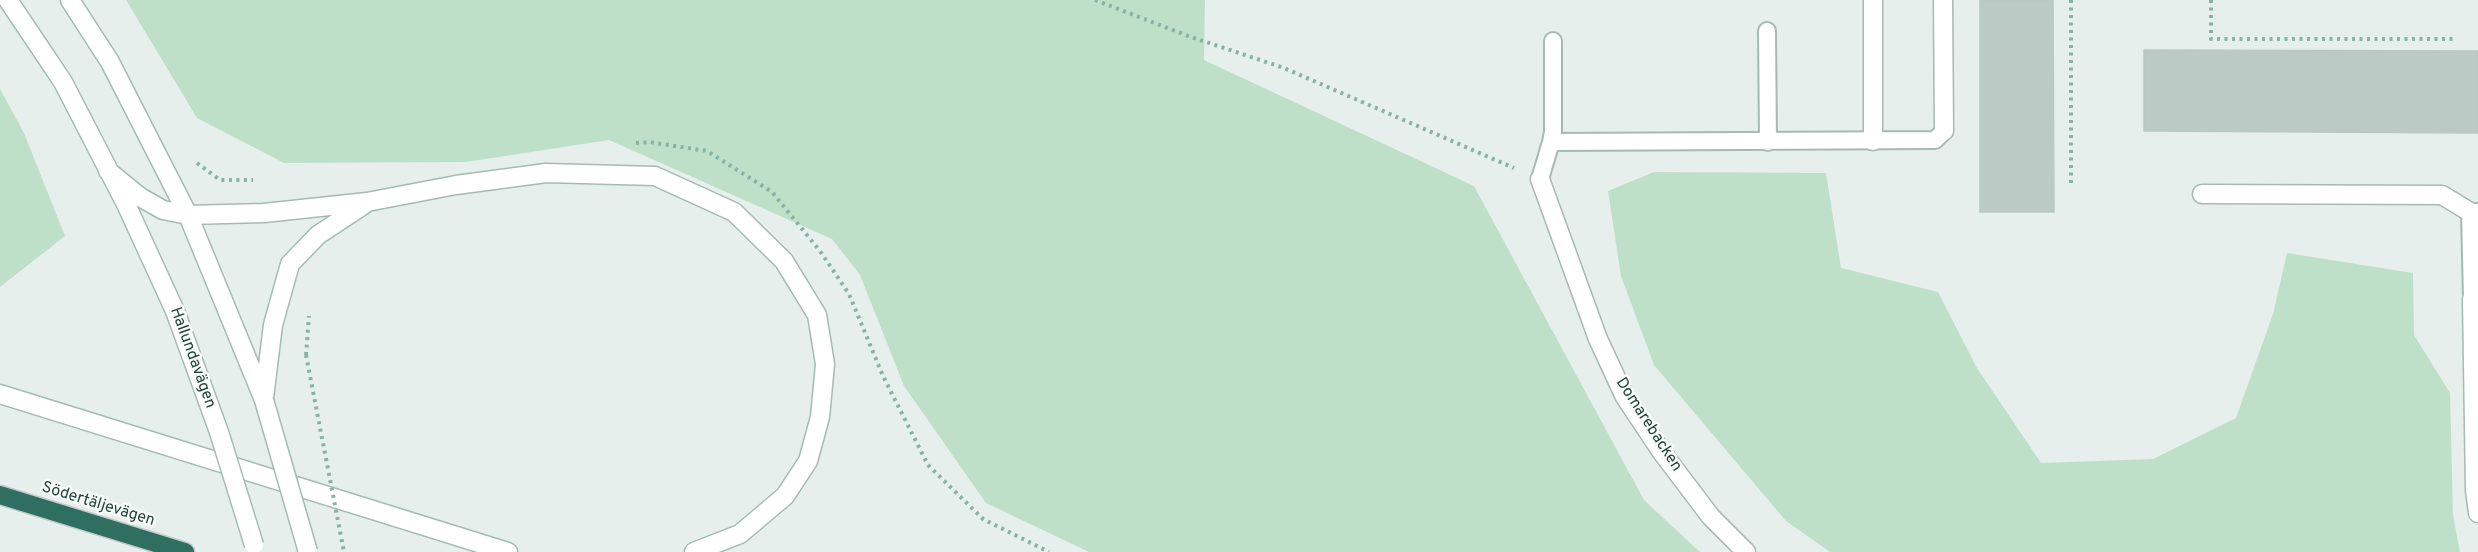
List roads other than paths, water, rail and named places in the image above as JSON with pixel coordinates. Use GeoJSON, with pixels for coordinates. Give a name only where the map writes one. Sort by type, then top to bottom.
{"type":"FeatureCollection","features":[{"type":"Feature","properties":{"kind":"highway","name":"Södertäljevägen"},"geometry":{"type":"LineString","coordinates":[[0,495],[185,552]]}},
{"type":"Feature","properties":{"kind":"main road","name":"Hallundavägen"},"geometry":{"type":"LineString","coordinates":[[8,0],[63,82],[175,310],[219,432],[255,552]]}},
{"type":"Feature","properties":{"kind":"main road"},"geometry":{"type":"LineString","coordinates":[[70,0],[110,62],[188,215],[264,400],[308,552]]}},
{"type":"Feature","properties":{"kind":"main road"},"geometry":{"type":"LineString","coordinates":[[1873,0],[1873,141]]}},
{"type":"Feature","properties":{"kind":"main road"},"geometry":{"type":"LineString","coordinates":[[1943,0],[1944,131]]}},
{"type":"Feature","properties":{"kind":"main road","name":"Hallundavägen"},"geometry":{"type":"LineString","coordinates":[[108,171],[140,197],[163,210],[188,215],[264,213],[367,202],[456,185],[546,173],[655,176],[734,212],[784,261],[817,315],[825,364],[820,417],[808,461],[785,496],[740,534],[694,552]]}},
{"type":"Feature","properties":{"kind":"main road","name":"Domarebacken"},"geometry":{"type":"LineString","coordinates":[[1540,179],[1598,339],[1625,397],[1711,517],[1746,552]]}},
{"type":"Feature","properties":{"kind":"main road"},"geometry":{"type":"LineString","coordinates":[[2202,194],[2442,195],[2474,212]]}},
{"type":"Feature","properties":{"kind":"main road"},"geometry":{"type":"LineString","coordinates":[[264,400],[273,325],[290,264],[318,234],[367,202]]}},
{"type":"Feature","properties":{"kind":"main road"},"geometry":{"type":"LineString","coordinates":[[2472,298],[2478,513]]}},
{"type":"Feature","properties":{"kind":"main road"},"geometry":{"type":"LineString","coordinates":[[0,394],[508,552]]}},
{"type":"Feature","properties":{"kind":"lane"},"geometry":{"type":"LineString","coordinates":[[1767,31],[1768,142]]}},
{"type":"Feature","properties":{"kind":"lane"},"geometry":{"type":"LineString","coordinates":[[1540,179],[1553,132],[1553,41]]}},
{"type":"Feature","properties":{"kind":"lane"},"geometry":{"type":"LineString","coordinates":[[1551,142],[1935,140],[1944,131]]}},
{"type":"Feature","properties":{"kind":"lane"},"geometry":{"type":"LineString","coordinates":[[2472,298],[2474,212]]}}]}
